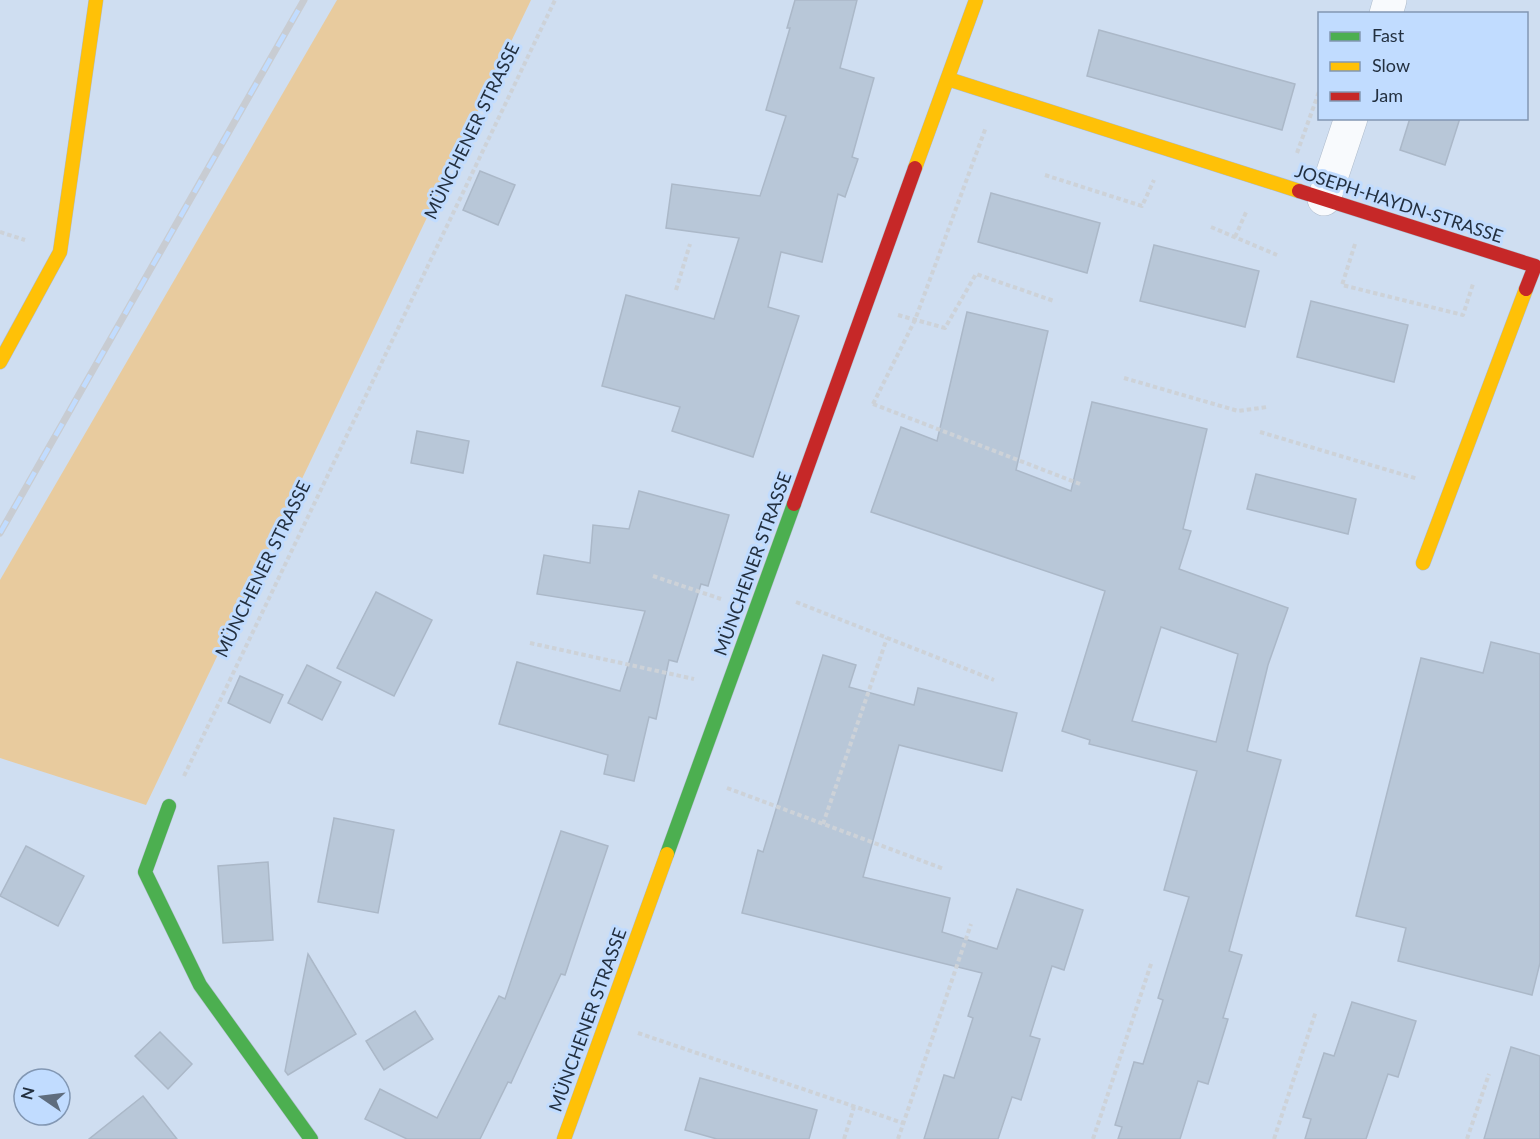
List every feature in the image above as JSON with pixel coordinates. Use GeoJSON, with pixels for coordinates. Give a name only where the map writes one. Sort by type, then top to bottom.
{"type":"FeatureCollection","features":[{"type":"Feature","properties":{"kind":"street"},"geometry":{"type":"LineString","coordinates":[[0,362],[60,252],[96,0]]}},
{"type":"Feature","properties":{"kind":"street","name":"MÜNCHENER STRASSE"},"geometry":{"type":"LineString","coordinates":[[564,1139],[976,0]]}},
{"type":"Feature","properties":{"kind":"street","name":"JOSEPH-HAYDN-STRASSE"},"geometry":{"type":"LineString","coordinates":[[948,79],[1535,266],[1423,563]]}},
{"type":"Feature","properties":{"kind":"street"},"geometry":{"type":"LineString","coordinates":[[1324,199],[1350,120]]}},
{"type":"Feature","properties":{"kind":"street"},"geometry":{"type":"LineString","coordinates":[[169,806],[144,872],[200,985],[311,1139]]}},
{"type":"Feature","properties":{"kind":"path","name":"MÜNCHENER STRASSE"},"geometry":{"type":"LineString","coordinates":[[169,806],[555,0]]}},
{"type":"Feature","properties":{"kind":"path"},"geometry":{"type":"LineString","coordinates":[[873,404],[915,320],[998,95]]}},
{"type":"Feature","properties":{"kind":"path"},"geometry":{"type":"LineString","coordinates":[[1045,175],[1142,206],[1167,149]]}},
{"type":"Feature","properties":{"kind":"path"},"geometry":{"type":"LineString","coordinates":[[1364,212],[1342,285],[1463,315],[1485,250]]}},
{"type":"Feature","properties":{"kind":"path"},"geometry":{"type":"LineString","coordinates":[[1211,227],[1277,255]]}},
{"type":"Feature","properties":{"kind":"path"},"geometry":{"type":"LineString","coordinates":[[676,290],[690,244]]}},
{"type":"Feature","properties":{"kind":"path"},"geometry":{"type":"LineString","coordinates":[[866,306],[945,328],[976,274],[1054,301]]}},
{"type":"Feature","properties":{"kind":"path"},"geometry":{"type":"LineString","coordinates":[[1124,378],[1238,411],[1267,407]]}},
{"type":"Feature","properties":{"kind":"path"},"geometry":{"type":"LineString","coordinates":[[836,390],[1080,484]]}},
{"type":"Feature","properties":{"kind":"path"},"geometry":{"type":"LineString","coordinates":[[1260,432],[1452,489]]}},
{"type":"Feature","properties":{"kind":"path"},"geometry":{"type":"LineString","coordinates":[[653,576],[755,610]]}},
{"type":"Feature","properties":{"kind":"path"},"geometry":{"type":"LineString","coordinates":[[763,589],[994,680]]}},
{"type":"Feature","properties":{"kind":"path"},"geometry":{"type":"LineString","coordinates":[[823,824],[888,638]]}},
{"type":"Feature","properties":{"kind":"path"},"geometry":{"type":"LineString","coordinates":[[530,643],[728,687]]}},
{"type":"Feature","properties":{"kind":"path"},"geometry":{"type":"LineString","coordinates":[[695,776],[944,869]]}},
{"type":"Feature","properties":{"kind":"path"},"geometry":{"type":"LineString","coordinates":[[897,1139],[971,924]]}},
{"type":"Feature","properties":{"kind":"path"},"geometry":{"type":"LineString","coordinates":[[1093,1139],[1152,962]]}},
{"type":"Feature","properties":{"kind":"path"},"geometry":{"type":"LineString","coordinates":[[1274,1139],[1316,1011]]}},
{"type":"Feature","properties":{"kind":"path"},"geometry":{"type":"LineString","coordinates":[[606,1022],[903,1123]]}},
{"type":"Feature","properties":{"kind":"path"},"geometry":{"type":"LineString","coordinates":[[1467,1139],[1489,1074]]}},
{"type":"Feature","properties":{"kind":"path"},"geometry":{"type":"LineString","coordinates":[[844,1139],[854,1107]]}},
{"type":"Feature","properties":{"kind":"shaded area"},"geometry":{"type":"Polygon","coordinates":[[[337,0],[531,0],[146,805],[0,758],[0,580],[337,0]]]}},
{"type":"Feature","properties":{"kind":"building"},"geometry":{"type":"Polygon","coordinates":[[[795,0],[857,0],[840,68],[874,78],[852,157],[858,159],[845,197],[838,194],[822,262],[781,252],[768,307],[799,316],[753,457],[672,431],[680,407],[602,386],[626,295],[714,319],[739,238],[666,228],[672,184],[760,196],[786,116],[766,110],[790,28],[787,28],[795,0]]]}},
{"type":"Feature","properties":{"kind":"building"},"geometry":{"type":"Polygon","coordinates":[[[1099,30],[1295,84],[1282,130],[1087,76],[1099,30]]]}},
{"type":"Feature","properties":{"kind":"building"},"geometry":{"type":"Polygon","coordinates":[[[1409,120],[1459,120],[1445,165],[1400,150],[1409,120]]]}},
{"type":"Feature","properties":{"kind":"building"},"geometry":{"type":"Polygon","coordinates":[[[480,171],[515,185],[498,225],[463,210],[480,171]]]}},
{"type":"Feature","properties":{"kind":"building"},"geometry":{"type":"Polygon","coordinates":[[[991,193],[1100,223],[1087,273],[978,242],[991,193]]]}},
{"type":"Feature","properties":{"kind":"building"},"geometry":{"type":"Polygon","coordinates":[[[1154,245],[1259,271],[1245,327],[1140,301],[1154,245]]]}},
{"type":"Feature","properties":{"kind":"building"},"geometry":{"type":"Polygon","coordinates":[[[1311,301],[1408,325],[1394,382],[1297,357],[1311,301]]]}},
{"type":"Feature","properties":{"kind":"building"},"geometry":{"type":"Polygon","coordinates":[[[967,312],[1048,331],[1016,470],[1071,491],[1092,402],[1207,429],[1183,529],[1191,531],[1179,569],[1288,608],[1268,665],[1247,751],[1281,760],[1229,951],[1242,955],[1223,1018],[1228,1019],[1208,1084],[1198,1081],[1180,1139],[1118,1139],[1122,1127],[1115,1125],[1134,1062],[1143,1064],[1163,1000],[1158,998],[1189,897],[1164,890],[1197,771],[1089,744],[1090,740],[1062,731],[1105,591],[871,512],[901,427],[937,441],[967,312]],[[1161,627],[1132,721],[1216,742],[1238,654],[1161,627]]]}},
{"type":"Feature","properties":{"kind":"building"},"geometry":{"type":"Polygon","coordinates":[[[417,431],[469,441],[463,473],[411,463],[417,431]]]}},
{"type":"Feature","properties":{"kind":"building"},"geometry":{"type":"Polygon","coordinates":[[[1256,474],[1356,499],[1348,534],[1247,509],[1256,474]]]}},
{"type":"Feature","properties":{"kind":"building"},"geometry":{"type":"Polygon","coordinates":[[[639,491],[729,515],[708,586],[701,584],[677,662],[669,660],[656,719],[649,717],[634,781],[604,774],[608,755],[499,724],[517,662],[620,691],[645,611],[537,594],[544,555],[590,563],[593,525],[629,529],[639,491]]]}},
{"type":"Feature","properties":{"kind":"building"},"geometry":{"type":"Polygon","coordinates":[[[376,592],[432,620],[394,696],[337,668],[376,592]]]}},
{"type":"Feature","properties":{"kind":"building"},"geometry":{"type":"Polygon","coordinates":[[[1491,642],[1540,654],[1540,963],[1532,995],[1398,961],[1406,928],[1356,916],[1421,658],[1483,673],[1491,642]]]}},
{"type":"Feature","properties":{"kind":"building"},"geometry":{"type":"Polygon","coordinates":[[[823,655],[856,665],[849,687],[914,705],[918,688],[1017,713],[1002,771],[899,745],[863,877],[950,898],[942,932],[997,949],[1017,889],[1083,910],[1064,970],[1052,966],[1030,1036],[1040,1039],[1021,1100],[1012,1097],[998,1139],[924,1139],[944,1075],[954,1078],[973,1018],[968,1016],[982,973],[742,913],[758,850],[763,852],[823,655]]]}},
{"type":"Feature","properties":{"kind":"building"},"geometry":{"type":"Polygon","coordinates":[[[307,665],[341,682],[322,720],[288,703],[307,665]]]}},
{"type":"Feature","properties":{"kind":"building"},"geometry":{"type":"Polygon","coordinates":[[[240,676],[283,695],[270,723],[228,703],[240,676]]]}},
{"type":"Feature","properties":{"kind":"building"},"geometry":{"type":"Polygon","coordinates":[[[334,818],[394,830],[378,913],[318,902],[334,818]]]}},
{"type":"Feature","properties":{"kind":"building"},"geometry":{"type":"Polygon","coordinates":[[[561,831],[608,846],[565,975],[561,974],[511,1083],[508,1082],[480,1139],[407,1139],[365,1119],[380,1089],[437,1118],[499,996],[505,999],[561,831]]]}},
{"type":"Feature","properties":{"kind":"building"},"geometry":{"type":"Polygon","coordinates":[[[26,846],[84,876],[58,926],[0,896],[26,846]]]}},
{"type":"Feature","properties":{"kind":"building"},"geometry":{"type":"Polygon","coordinates":[[[268,862],[273,940],[223,943],[218,866],[268,862]]]}},
{"type":"Feature","properties":{"kind":"building"},"geometry":{"type":"Polygon","coordinates":[[[308,954],[356,1034],[288,1075],[285,1071],[308,954]]]}},
{"type":"Feature","properties":{"kind":"building"},"geometry":{"type":"Polygon","coordinates":[[[1352,1002],[1416,1021],[1398,1077],[1388,1074],[1366,1139],[1305,1139],[1311,1119],[1303,1117],[1324,1053],[1334,1056],[1352,1002]]]}},
{"type":"Feature","properties":{"kind":"building"},"geometry":{"type":"Polygon","coordinates":[[[415,1011],[433,1039],[384,1070],[366,1041],[415,1011]]]}},
{"type":"Feature","properties":{"kind":"building"},"geometry":{"type":"Polygon","coordinates":[[[160,1032],[192,1064],[168,1089],[135,1056],[160,1032]]]}},
{"type":"Feature","properties":{"kind":"building"},"geometry":{"type":"Polygon","coordinates":[[[1511,1047],[1540,1056],[1540,1139],[1484,1139],[1511,1047]]]}},
{"type":"Feature","properties":{"kind":"building"},"geometry":{"type":"Polygon","coordinates":[[[700,1078],[817,1110],[809,1139],[717,1139],[685,1130],[700,1078]]]}},
{"type":"Feature","properties":{"kind":"building"},"geometry":{"type":"Polygon","coordinates":[[[143,1096],[177,1139],[89,1139],[143,1096]]]}},
{"type":"Feature","properties":{"kind":"railway"},"geometry":{"type":"LineString","coordinates":[[0,533],[304,0]]}},
{"type":"Feature","properties":{"kind":"traffic: fast"},"geometry":{"type":"LineString","coordinates":[[667,854],[794,504]]}},
{"type":"Feature","properties":{"kind":"traffic: fast"},"geometry":{"type":"LineString","coordinates":[[169,806],[145,872],[200,985],[311,1139]]}},
{"type":"Feature","properties":{"kind":"traffic: slow"},"geometry":{"type":"LineString","coordinates":[[0,362],[60,252],[96,0]]}},
{"type":"Feature","properties":{"kind":"traffic: slow"},"geometry":{"type":"LineString","coordinates":[[915,168],[976,0]]}},
{"type":"Feature","properties":{"kind":"traffic: slow"},"geometry":{"type":"LineString","coordinates":[[948,79],[1299,191]]}},
{"type":"Feature","properties":{"kind":"traffic: slow"},"geometry":{"type":"LineString","coordinates":[[1423,563],[1526,289]]}},
{"type":"Feature","properties":{"kind":"traffic: slow"},"geometry":{"type":"LineString","coordinates":[[564,1139],[667,854]]}},
{"type":"Feature","properties":{"kind":"traffic: jam"},"geometry":{"type":"LineString","coordinates":[[794,504],[915,168]]}},
{"type":"Feature","properties":{"kind":"traffic: jam"},"geometry":{"type":"LineString","coordinates":[[1299,191],[1535,266],[1526,289]]}}]}
